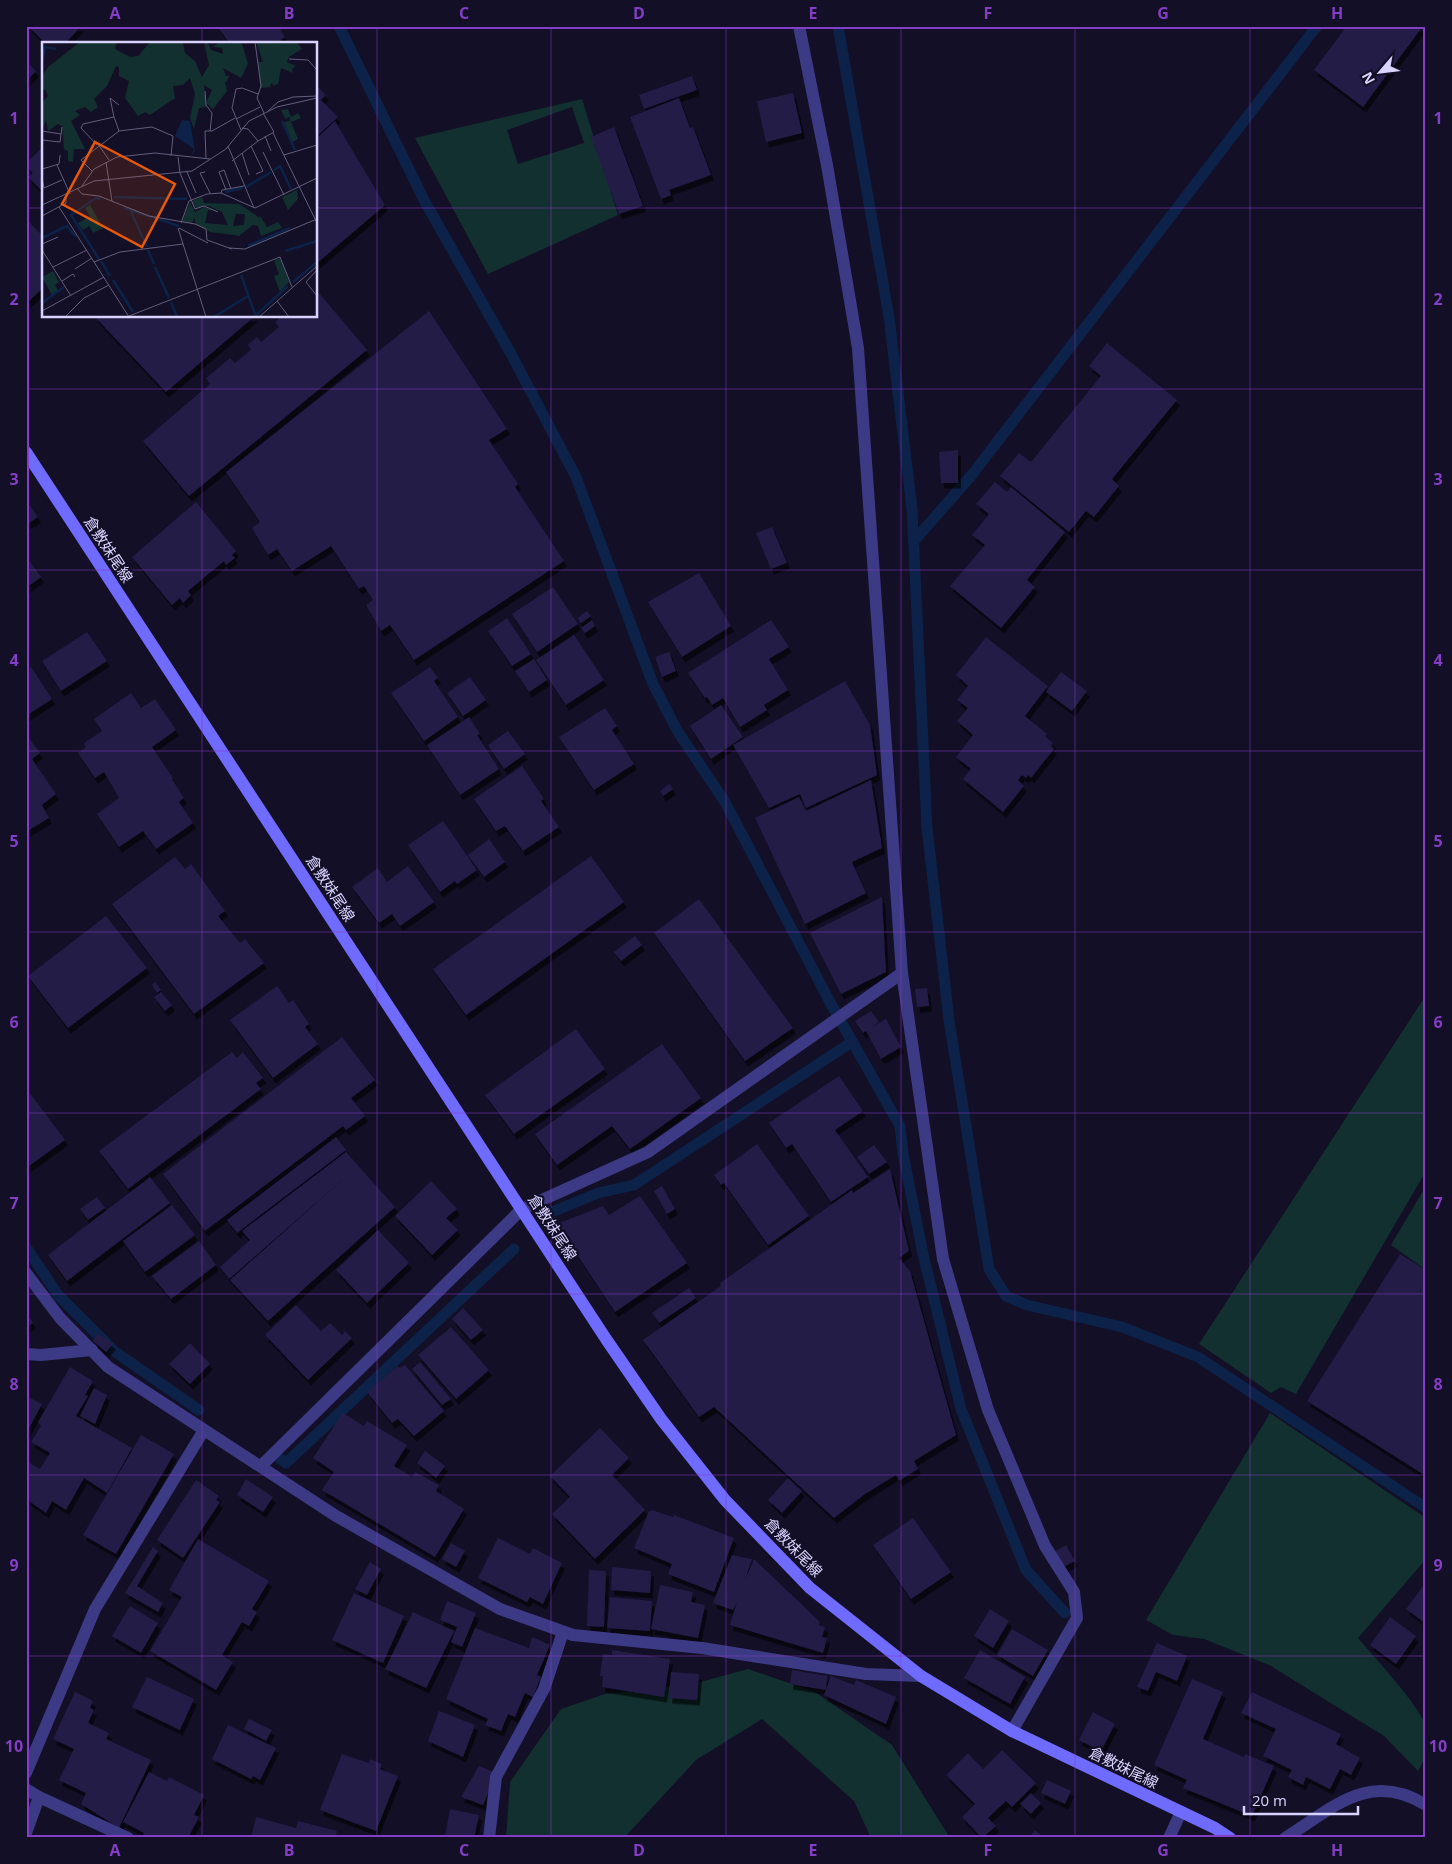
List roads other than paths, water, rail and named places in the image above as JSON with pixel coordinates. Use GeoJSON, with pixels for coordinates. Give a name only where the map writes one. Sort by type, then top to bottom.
{"type":"FeatureCollection","features":[{"type":"Feature","properties":{"kind":"main road","name":"倉敷妹尾線"},"geometry":{"type":"LineString","coordinates":[[26,452],[522,1209],[662,1419],[725,1500],[810,1588],[921,1676],[1012,1731],[1181,1812],[1230,1838]]}},
{"type":"Feature","properties":{"kind":"street"},"geometry":{"type":"LineString","coordinates":[[799,26],[827,165],[858,348],[902,973],[943,1259],[988,1410],[1045,1546],[1074,1592],[1077,1618],[1012,1731]]}},
{"type":"Feature","properties":{"kind":"street"},"geometry":{"type":"LineString","coordinates":[[261,1466],[522,1209],[648,1152],[902,973]]}},
{"type":"Feature","properties":{"kind":"street"},"geometry":{"type":"LineString","coordinates":[[26,1274],[60,1318],[108,1367],[336,1516],[500,1609],[573,1635],[702,1648],[866,1674],[921,1676]]}},
{"type":"Feature","properties":{"kind":"street"},"geometry":{"type":"LineString","coordinates":[[26,1354],[41,1355],[92,1350]]}},
{"type":"Feature","properties":{"kind":"street"},"geometry":{"type":"LineString","coordinates":[[26,1773],[95,1609],[204,1430]]}},
{"type":"Feature","properties":{"kind":"street"},"geometry":{"type":"LineString","coordinates":[[490,1838],[496,1777],[544,1689],[563,1632]]}},
{"type":"Feature","properties":{"kind":"street"},"geometry":{"type":"LineString","coordinates":[[26,1789],[39,1798],[128,1838]]}},
{"type":"Feature","properties":{"kind":"street"},"geometry":{"type":"LineString","coordinates":[[1285,1838],[1348,1798],[1376,1789],[1398,1791],[1426,1805]]}},
{"type":"Feature","properties":{"kind":"street"},"geometry":{"type":"LineString","coordinates":[[26,1833],[39,1798]]}},
{"type":"Feature","properties":{"kind":"street"},"geometry":{"type":"LineString","coordinates":[[1169,1838],[1181,1812]]}},
{"type":"Feature","properties":{"kind":"waterway"},"geometry":{"type":"LineString","coordinates":[[339,26],[424,200],[510,352],[576,477],[653,684],[678,732],[725,802],[831,1004],[900,1126],[903,1154],[923,1254],[961,1409],[1026,1570],[1065,1613]]}},
{"type":"Feature","properties":{"kind":"waterway"},"geometry":{"type":"LineString","coordinates":[[838,26],[889,317],[912,509],[927,828],[949,1020],[989,1269],[1006,1296],[1027,1305],[1122,1327],[1198,1357],[1426,1508]]}},
{"type":"Feature","properties":{"kind":"waterway"},"geometry":{"type":"LineString","coordinates":[[913,542],[971,476],[1317,26]]}},
{"type":"Feature","properties":{"kind":"waterway"},"geometry":{"type":"LineString","coordinates":[[552,1212],[598,1193],[634,1185],[852,1042]]}},
{"type":"Feature","properties":{"kind":"waterway"},"geometry":{"type":"LineString","coordinates":[[26,1247],[58,1295],[114,1351],[199,1410]]}},
{"type":"Feature","properties":{"kind":"waterway"},"geometry":{"type":"LineString","coordinates":[[279,1458],[286,1463],[514,1249]]}}]}
